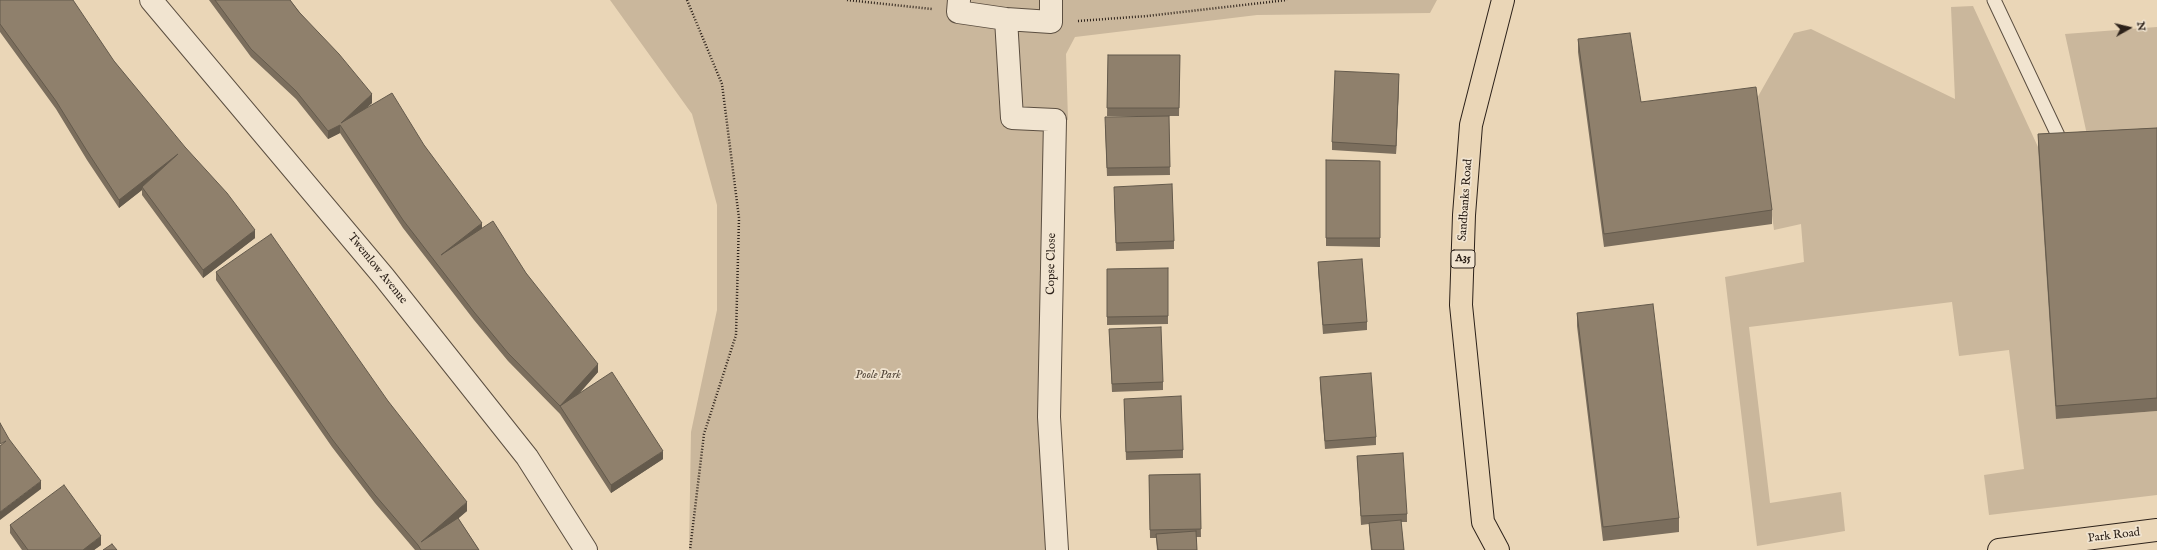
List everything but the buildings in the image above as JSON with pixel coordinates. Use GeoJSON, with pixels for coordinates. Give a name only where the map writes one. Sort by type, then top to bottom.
{"type":"FeatureCollection","features":[{"type":"Feature","properties":{"kind":"highway","name":"Sandbanks Road"},"geometry":{"type":"LineString","coordinates":[[1498,550],[1483,522],[1462,305],[1464,215],[1471,125],[1503,0]]}},
{"type":"Feature","properties":{"kind":"highway","name":"Park Road"},"geometry":{"type":"LineString","coordinates":[[2000,550],[2157,530]]}},
{"type":"Feature","properties":{"kind":"street","name":"Twemlow Avenue"},"geometry":{"type":"LineString","coordinates":[[151,0],[384,277],[512,438],[527,457],[586,550]]}},
{"type":"Feature","properties":{"kind":"street"},"geometry":{"type":"LineString","coordinates":[[959,6],[1006,19],[1051,22],[1052,0]]}},
{"type":"Feature","properties":{"kind":"street","name":"Copse Close"},"geometry":{"type":"LineString","coordinates":[[1006,19],[1012,118],[1055,120],[1049,418],[1057,550]]}},
{"type":"Feature","properties":{"kind":"lane"},"geometry":{"type":"LineString","coordinates":[[1994,0],[2063,146]]}},
{"type":"Feature","properties":{"kind":"path"},"geometry":{"type":"LineString","coordinates":[[687,0],[722,84],[739,218],[736,335],[704,434],[690,550]]}},
{"type":"Feature","properties":{"kind":"path"},"geometry":{"type":"LineString","coordinates":[[846,0],[959,6]]}},
{"type":"Feature","properties":{"kind":"path"},"geometry":{"type":"LineString","coordinates":[[1051,22],[1147,16],[1287,0]]}},
{"type":"Feature","properties":{"kind":"green space","name":"Poole Park"},"geometry":{"type":"Polygon","coordinates":[[[610,0],[1437,0],[1430,13],[1257,15],[1075,37],[1066,54],[1068,120],[1055,120],[1057,550],[689,550],[691,432],[717,310],[717,205],[692,114],[610,0]]]}},
{"type":"Feature","properties":{"kind":"green space"},"geometry":{"type":"Polygon","coordinates":[[[1973,6],[2038,147],[2056,419],[2157,411],[2157,495],[1989,515],[1984,475],[2024,469],[2009,350],[1959,356],[1952,302],[1749,327],[1770,503],[1841,492],[1845,531],[1757,546],[1725,277],[1804,262],[1801,224],[1774,230],[1756,100],[1794,33],[1811,29],[1955,99],[1951,7],[1973,6]]]}},
{"type":"Feature","properties":{"kind":"green space"},"geometry":{"type":"Polygon","coordinates":[[[2157,27],[2157,141],[2089,144],[2065,34],[2157,27]]]}}]}
